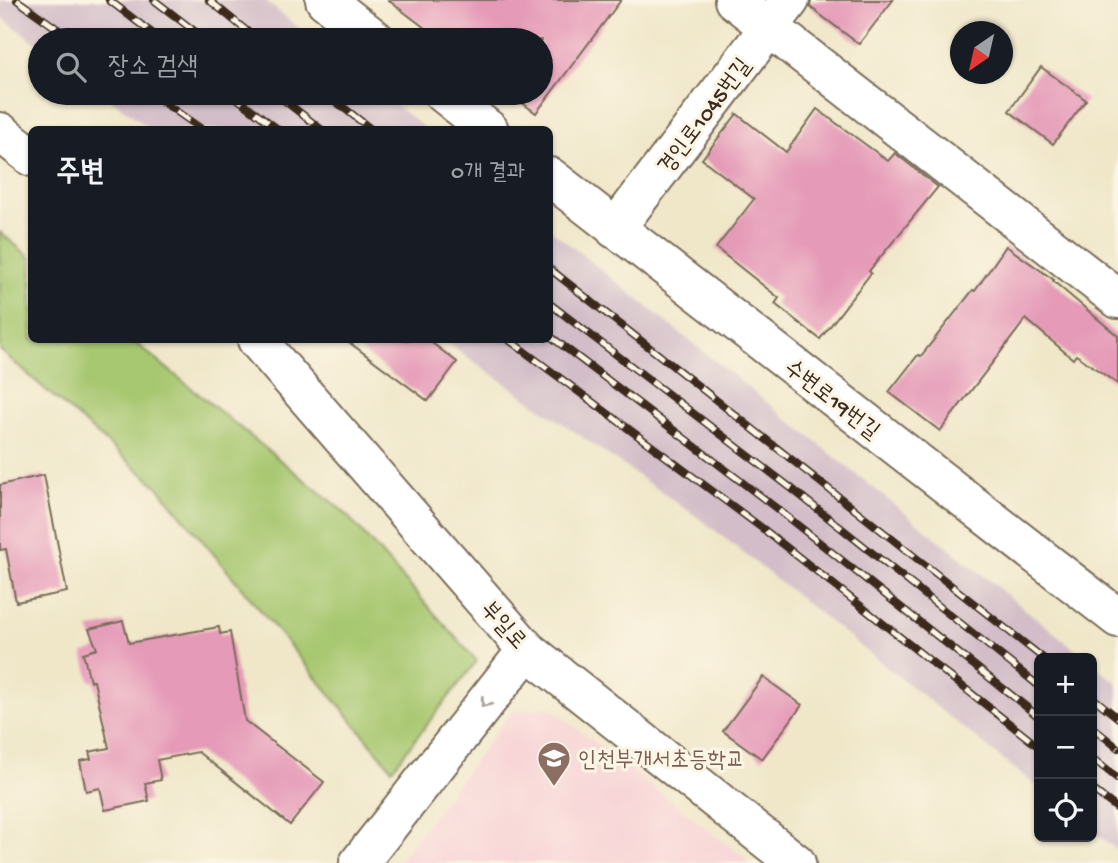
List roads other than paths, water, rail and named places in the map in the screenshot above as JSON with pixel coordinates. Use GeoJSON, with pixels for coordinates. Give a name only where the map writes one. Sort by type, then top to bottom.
{"type":"FeatureCollection","features":[{"type":"Feature","properties":{"kind":"street"},"geometry":{"type":"LineString","coordinates":[[325,0],[361,28]]}},
{"type":"Feature","properties":{"kind":"street"},"geometry":{"type":"LineString","coordinates":[[734,0],[780,14],[1118,299]]}},
{"type":"Feature","properties":{"kind":"street","name":"경인로1045번길"},"geometry":{"type":"LineString","coordinates":[[615,229],[780,14]]}},
{"type":"Feature","properties":{"kind":"street"},"geometry":{"type":"LineString","coordinates":[[458,105],[484,126]]}},
{"type":"Feature","properties":{"kind":"street"},"geometry":{"type":"LineString","coordinates":[[0,132],[28,154]]}},
{"type":"Feature","properties":{"kind":"street","name":"수변로19번길"},"geometry":{"type":"LineString","coordinates":[[553,179],[1118,618]]}},
{"type":"Feature","properties":{"kind":"street","name":"부일로"},"geometry":{"type":"LineString","coordinates":[[260,343],[527,650],[796,863]]}},
{"type":"Feature","properties":{"kind":"street"},"geometry":{"type":"LineString","coordinates":[[359,863],[527,650]]}},
{"type":"Feature","properties":{"kind":"railway"},"geometry":{"type":"LineString","coordinates":[[17,0],[56,28]]}},
{"type":"Feature","properties":{"kind":"railway"},"geometry":{"type":"LineString","coordinates":[[109,0],[145,28]]}},
{"type":"Feature","properties":{"kind":"railway"},"geometry":{"type":"LineString","coordinates":[[154,0],[190,28]]}},
{"type":"Feature","properties":{"kind":"railway"},"geometry":{"type":"LineString","coordinates":[[209,0],[243,28]]}},
{"type":"Feature","properties":{"kind":"railway"},"geometry":{"type":"LineString","coordinates":[[167,105],[197,126]]}},
{"type":"Feature","properties":{"kind":"railway"},"geometry":{"type":"LineString","coordinates":[[246,105],[274,126]]}},
{"type":"Feature","properties":{"kind":"railway"},"geometry":{"type":"LineString","coordinates":[[290,105],[317,126]]}},
{"type":"Feature","properties":{"kind":"railway"},"geometry":{"type":"LineString","coordinates":[[340,105],[367,126]]}},
{"type":"Feature","properties":{"kind":"railway"},"geometry":{"type":"LineString","coordinates":[[553,271],[1037,653]]}},
{"type":"Feature","properties":{"kind":"railway"},"geometry":{"type":"LineString","coordinates":[[553,306],[791,488],[1034,682]]}},
{"type":"Feature","properties":{"kind":"railway"},"geometry":{"type":"LineString","coordinates":[[553,338],[776,508],[1038,716]]}},
{"type":"Feature","properties":{"kind":"railway"},"geometry":{"type":"LineString","coordinates":[[513,343],[762,528],[1034,743]]}},
{"type":"Feature","properties":{"kind":"railway"},"geometry":{"type":"LineString","coordinates":[[1097,701],[1118,718]]}},
{"type":"Feature","properties":{"kind":"railway"},"geometry":{"type":"LineString","coordinates":[[1097,731],[1118,748]]}},
{"type":"Feature","properties":{"kind":"railway"},"geometry":{"type":"LineString","coordinates":[[1097,762],[1118,779]]}},
{"type":"Feature","properties":{"kind":"railway"},"geometry":{"type":"LineString","coordinates":[[1097,793],[1118,809]]}},
{"type":"Feature","properties":{"kind":"place","name":"인천부개서초등학교"},"geometry":{"type":"Point","coordinates":[554,788]}}]}
